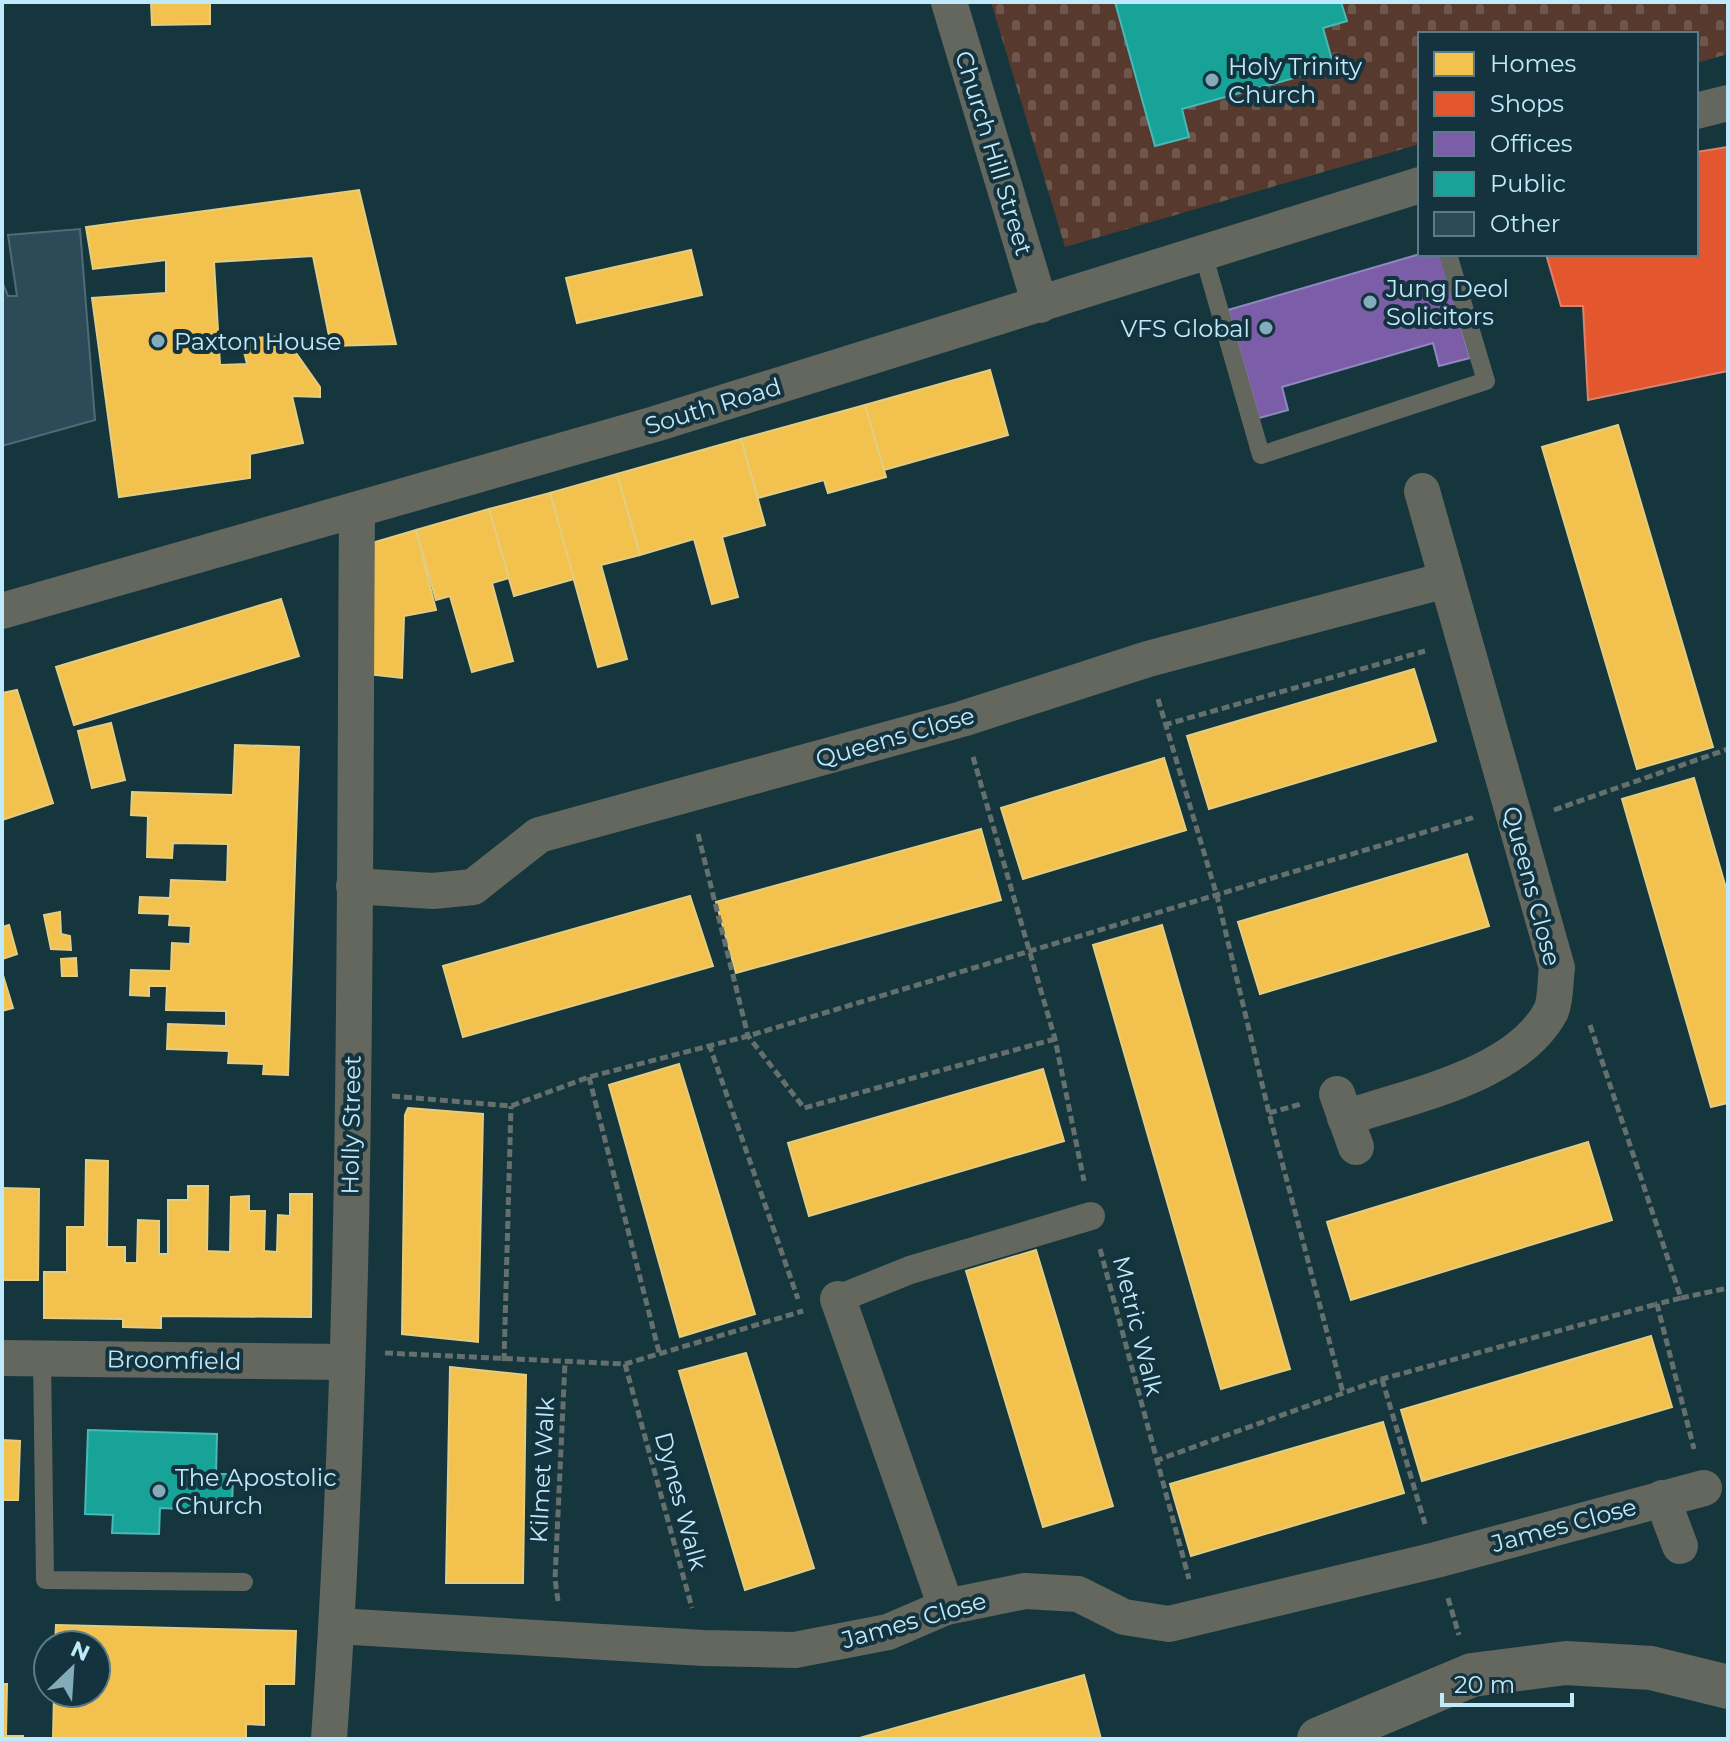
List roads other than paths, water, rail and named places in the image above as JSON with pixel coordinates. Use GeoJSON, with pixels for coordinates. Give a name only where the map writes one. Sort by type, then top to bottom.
{"type":"FeatureCollection","features":[{"type":"Feature","properties":{"kind":"street","name":"Church Hill Street"},"geometry":{"type":"LineString","coordinates":[[949,2],[1040,305]]}},
{"type":"Feature","properties":{"kind":"street"},"geometry":{"type":"LineString","coordinates":[[1698,110],[1728,103]]}},
{"type":"Feature","properties":{"kind":"street","name":"South Road"},"geometry":{"type":"LineString","coordinates":[[2,611],[357,511],[1040,305],[1418,186]]}},
{"type":"Feature","properties":{"kind":"street","name":"Queens Close"},"geometry":{"type":"LineString","coordinates":[[1346,1120],[1484,1071],[1522,1047],[1552,1010],[1557,968],[1422,491]]}},
{"type":"Feature","properties":{"kind":"street","name":"Holly Street"},"geometry":{"type":"LineString","coordinates":[[329,1739],[337,1626],[352,1093],[357,511]]}},
{"type":"Feature","properties":{"kind":"street","name":"Queens Close"},"geometry":{"type":"LineString","coordinates":[[354,886],[433,891],[473,887],[539,835],[962,719],[1148,659],[1446,580]]}},
{"type":"Feature","properties":{"kind":"street"},"geometry":{"type":"LineString","coordinates":[[946,1607],[838,1299],[910,1270],[1091,1216]]}},
{"type":"Feature","properties":{"kind":"street","name":"Broomfield"},"geometry":{"type":"LineString","coordinates":[[2,1358],[346,1356]]}},
{"type":"Feature","properties":{"kind":"street","name":"James Close"},"geometry":{"type":"LineString","coordinates":[[337,1626],[703,1648],[795,1650],[888,1632],[946,1607],[1025,1591],[1078,1594],[1124,1617],[1169,1624],[1436,1560],[1704,1488]]}},
{"type":"Feature","properties":{"kind":"street","name":"James Close"},"geometry":{"type":"LineString","coordinates":[[1662,1498],[1680,1546]]}},
{"type":"Feature","properties":{"kind":"street"},"geometry":{"type":"LineString","coordinates":[[1319,1739],[1472,1675],[1534,1667],[1566,1663],[1651,1668],[1728,1687]]}},
{"type":"Feature","properties":{"kind":"lane"},"geometry":{"type":"LineString","coordinates":[[1203,253],[1261,455],[1486,381],[1449,256]]}},
{"type":"Feature","properties":{"kind":"lane"},"geometry":{"type":"LineString","coordinates":[[42,1358],[45,1580],[244,1582]]}},
{"type":"Feature","properties":{"kind":"place","name":"Holy Trinity Church"},"geometry":{"type":"Point","coordinates":[1212,80]}},
{"type":"Feature","properties":{"kind":"place","name":"Jung Deol Solicitors"},"geometry":{"type":"Point","coordinates":[1370,302]}},
{"type":"Feature","properties":{"kind":"place","name":"VFS Global"},"geometry":{"type":"Point","coordinates":[1266,328]}},
{"type":"Feature","properties":{"kind":"place","name":"Paxton House"},"geometry":{"type":"Point","coordinates":[158,341]}},
{"type":"Feature","properties":{"kind":"place","name":"The Apostolic Church"},"geometry":{"type":"Point","coordinates":[159,1491]}}]}
